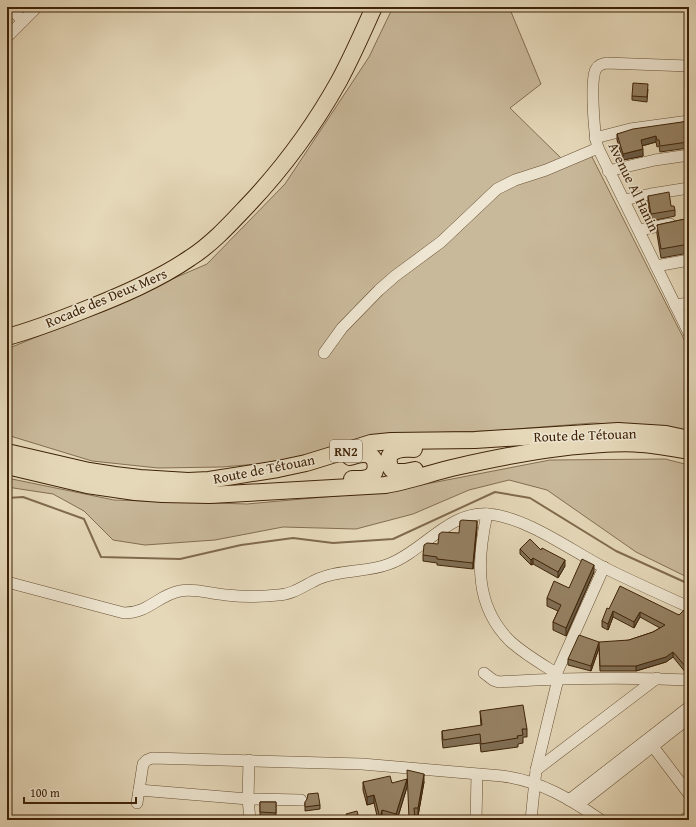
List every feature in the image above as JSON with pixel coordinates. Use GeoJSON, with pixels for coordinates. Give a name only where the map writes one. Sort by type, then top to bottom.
{"type":"FeatureCollection","features":[{"type":"Feature","properties":{"kind":"highway","name":"Rocade des Deux Mers"},"geometry":{"type":"LineString","coordinates":[[7,337],[56,321],[148,283],[187,260],[205,247],[239,215],[263,189],[299,144],[339,81],[355,51],[374,7]]}},
{"type":"Feature","properties":{"kind":"highway","name":"Rocade des Deux Mers"},"geometry":{"type":"LineString","coordinates":[[7,328],[97,295],[144,274],[176,256],[200,238],[232,210],[299,144]]}},
{"type":"Feature","properties":{"kind":"highway","name":"Route de Tétouan"},"geometry":{"type":"LineString","coordinates":[[7,466],[110,489],[162,494],[209,487],[381,442],[475,440],[618,431],[666,434],[689,439]]}},
{"type":"Feature","properties":{"kind":"highway"},"geometry":{"type":"LineString","coordinates":[[574,446],[534,447],[498,451],[399,473],[392,471],[388,462],[392,453],[400,449],[500,444],[583,433]]}},
{"type":"Feature","properties":{"kind":"highway","name":"Route de Tétouan"},"geometry":{"type":"LineString","coordinates":[[7,452],[89,471],[209,487],[386,485],[406,481],[440,470],[529,452],[613,443],[640,444],[689,451]]}},
{"type":"Feature","properties":{"kind":"highway"},"geometry":{"type":"LineString","coordinates":[[361,454],[370,455],[376,464],[373,474],[362,479],[278,485],[209,487],[311,468],[361,454]]}},
{"type":"Feature","properties":{"kind":"street"},"geometry":{"type":"LineString","coordinates":[[9,7],[23,21]]}},
{"type":"Feature","properties":{"kind":"street"},"geometry":{"type":"LineString","coordinates":[[7,37],[38,7]]}},
{"type":"Feature","properties":{"kind":"street","name":"Avenue Al Hanin"},"geometry":{"type":"LineString","coordinates":[[689,66],[606,62],[597,68],[593,79],[596,143],[608,171],[624,200],[689,333]]}},
{"type":"Feature","properties":{"kind":"street"},"geometry":{"type":"LineString","coordinates":[[324,353],[342,328],[379,290],[395,276],[441,242],[497,189],[515,180],[546,170],[596,143],[630,129],[689,121]]}},
{"type":"Feature","properties":{"kind":"street"},"geometry":{"type":"LineString","coordinates":[[608,171],[656,160],[689,155]]}},
{"type":"Feature","properties":{"kind":"street"},"geometry":{"type":"LineString","coordinates":[[624,200],[689,188]]}},
{"type":"Feature","properties":{"kind":"street"},"geometry":{"type":"LineString","coordinates":[[639,230],[681,222]]}},
{"type":"Feature","properties":{"kind":"street"},"geometry":{"type":"LineString","coordinates":[[656,266],[689,260]]}},
{"type":"Feature","properties":{"kind":"street"},"geometry":{"type":"LineString","coordinates":[[675,305],[689,304]]}},
{"type":"Feature","properties":{"kind":"street"},"geometry":{"type":"LineString","coordinates":[[487,514],[481,539],[480,565],[483,590],[488,610],[498,626],[511,641],[556,677]]}},
{"type":"Feature","properties":{"kind":"street"},"geometry":{"type":"LineString","coordinates":[[7,582],[124,613],[143,610],[164,597],[182,590],[225,595],[280,595],[294,592],[319,578],[376,568],[391,563],[410,553],[440,530],[452,523],[464,518],[487,514],[520,522],[604,567],[689,607]]}},
{"type":"Feature","properties":{"kind":"street"},"geometry":{"type":"LineString","coordinates":[[531,820],[536,770],[556,677],[604,567]]}},
{"type":"Feature","properties":{"kind":"street"},"geometry":{"type":"LineString","coordinates":[[484,673],[493,680],[499,682],[556,677],[656,678],[689,680]]}},
{"type":"Feature","properties":{"kind":"street"},"geometry":{"type":"LineString","coordinates":[[536,770],[656,678]]}},
{"type":"Feature","properties":{"kind":"street"},"geometry":{"type":"LineString","coordinates":[[574,803],[650,743],[689,707]]}},
{"type":"Feature","properties":{"kind":"street"},"geometry":{"type":"LineString","coordinates":[[650,743],[688,721]]}},
{"type":"Feature","properties":{"kind":"street"},"geometry":{"type":"LineString","coordinates":[[650,743],[689,794]]}},
{"type":"Feature","properties":{"kind":"street"},"geometry":{"type":"LineString","coordinates":[[138,803],[143,764],[152,758],[362,764],[513,778],[551,789],[601,820]]}},
{"type":"Feature","properties":{"kind":"street"},"geometry":{"type":"LineString","coordinates":[[249,760],[248,799],[250,820]]}},
{"type":"Feature","properties":{"kind":"street"},"geometry":{"type":"LineString","coordinates":[[476,820],[477,774]]}},
{"type":"Feature","properties":{"kind":"street"},"geometry":{"type":"LineString","coordinates":[[139,790],[248,799],[301,800]]}},
{"type":"Feature","properties":{"kind":"street"},"geometry":{"type":"LineString","coordinates":[[684,820],[689,816]]}},
{"type":"Feature","properties":{"kind":"shaded area"},"geometry":{"type":"Polygon","coordinates":[[[393,7],[509,7],[541,84],[510,108],[563,160],[590,153],[689,349],[689,433],[667,427],[593,423],[490,431],[386,434],[292,461],[222,467],[158,468],[92,461],[7,435],[7,349],[207,264],[285,184],[369,57],[393,7]]]}},
{"type":"Feature","properties":{"kind":"shaded area"},"geometry":{"type":"Polygon","coordinates":[[[665,459],[689,465],[689,578],[636,552],[547,490],[509,480],[469,490],[413,514],[356,529],[283,527],[215,540],[145,545],[113,540],[84,511],[53,494],[7,487],[7,478],[114,500],[247,504],[390,491],[550,460],[665,459]]]}},
{"type":"Feature","properties":{"kind":"building"},"geometry":{"type":"Polygon","coordinates":[[[633,83],[648,84],[647,97],[632,96],[633,83]]]}},
{"type":"Feature","properties":{"kind":"building"},"geometry":{"type":"Polygon","coordinates":[[[689,121],[689,142],[660,146],[659,140],[657,140],[656,136],[641,140],[643,149],[623,154],[617,134],[633,129],[689,121]]]}},
{"type":"Feature","properties":{"kind":"building"},"geometry":{"type":"Polygon","coordinates":[[[669,192],[671,206],[674,206],[675,210],[651,214],[648,196],[669,192]]]}},
{"type":"Feature","properties":{"kind":"building"},"geometry":{"type":"Polygon","coordinates":[[[687,210],[689,210],[689,244],[661,249],[657,225],[685,219],[688,216],[687,210]]]}},
{"type":"Feature","properties":{"kind":"building"},"geometry":{"type":"Polygon","coordinates":[[[460,521],[477,521],[473,563],[437,559],[437,557],[423,555],[424,545],[427,543],[438,544],[439,534],[442,532],[459,533],[460,521]]]}},
{"type":"Feature","properties":{"kind":"building"},"geometry":{"type":"Polygon","coordinates":[[[530,539],[541,550],[542,548],[565,560],[558,572],[533,558],[531,560],[520,549],[530,539]]]}},
{"type":"Feature","properties":{"kind":"building"},"geometry":{"type":"Polygon","coordinates":[[[582,559],[594,565],[566,628],[553,622],[561,605],[547,598],[554,581],[569,588],[582,559]]]}},
{"type":"Feature","properties":{"kind":"building"},"geometry":{"type":"Polygon","coordinates":[[[620,586],[679,615],[686,608],[689,611],[689,668],[686,667],[673,652],[666,657],[636,666],[600,666],[599,642],[629,640],[653,632],[665,625],[640,612],[634,622],[613,611],[608,624],[602,621],[607,608],[609,609],[620,586]]]}},
{"type":"Feature","properties":{"kind":"building"},"geometry":{"type":"Polygon","coordinates":[[[579,635],[599,642],[591,666],[568,659],[579,635]]]}},
{"type":"Feature","properties":{"kind":"building"},"geometry":{"type":"Polygon","coordinates":[[[523,705],[527,729],[522,729],[523,735],[517,736],[518,738],[481,744],[480,734],[443,740],[442,731],[482,725],[480,711],[523,705]]]}},
{"type":"Feature","properties":{"kind":"building"},"geometry":{"type":"Polygon","coordinates":[[[407,770],[424,774],[418,808],[414,808],[415,820],[402,820],[409,819],[407,770]]]}},
{"type":"Feature","properties":{"kind":"building"},"geometry":{"type":"Polygon","coordinates":[[[390,776],[392,783],[407,779],[396,814],[382,810],[380,818],[374,795],[367,797],[363,782],[390,776]]]}},
{"type":"Feature","properties":{"kind":"building"},"geometry":{"type":"Polygon","coordinates":[[[318,793],[320,805],[305,807],[308,794],[318,793]]]}},
{"type":"Feature","properties":{"kind":"building"},"geometry":{"type":"Polygon","coordinates":[[[260,802],[276,802],[276,813],[260,812],[260,802]]]}},
{"type":"Feature","properties":{"kind":"building"},"geometry":{"type":"Polygon","coordinates":[[[357,811],[359,818],[348,820],[346,814],[357,811]]]}},
{"type":"Feature","properties":{"kind":"waterway"},"geometry":{"type":"LineString","coordinates":[[7,498],[23,497],[84,519],[101,557],[180,559],[241,545],[293,538],[333,543],[393,539],[495,492],[530,498],[616,551],[689,584]]}}]}
